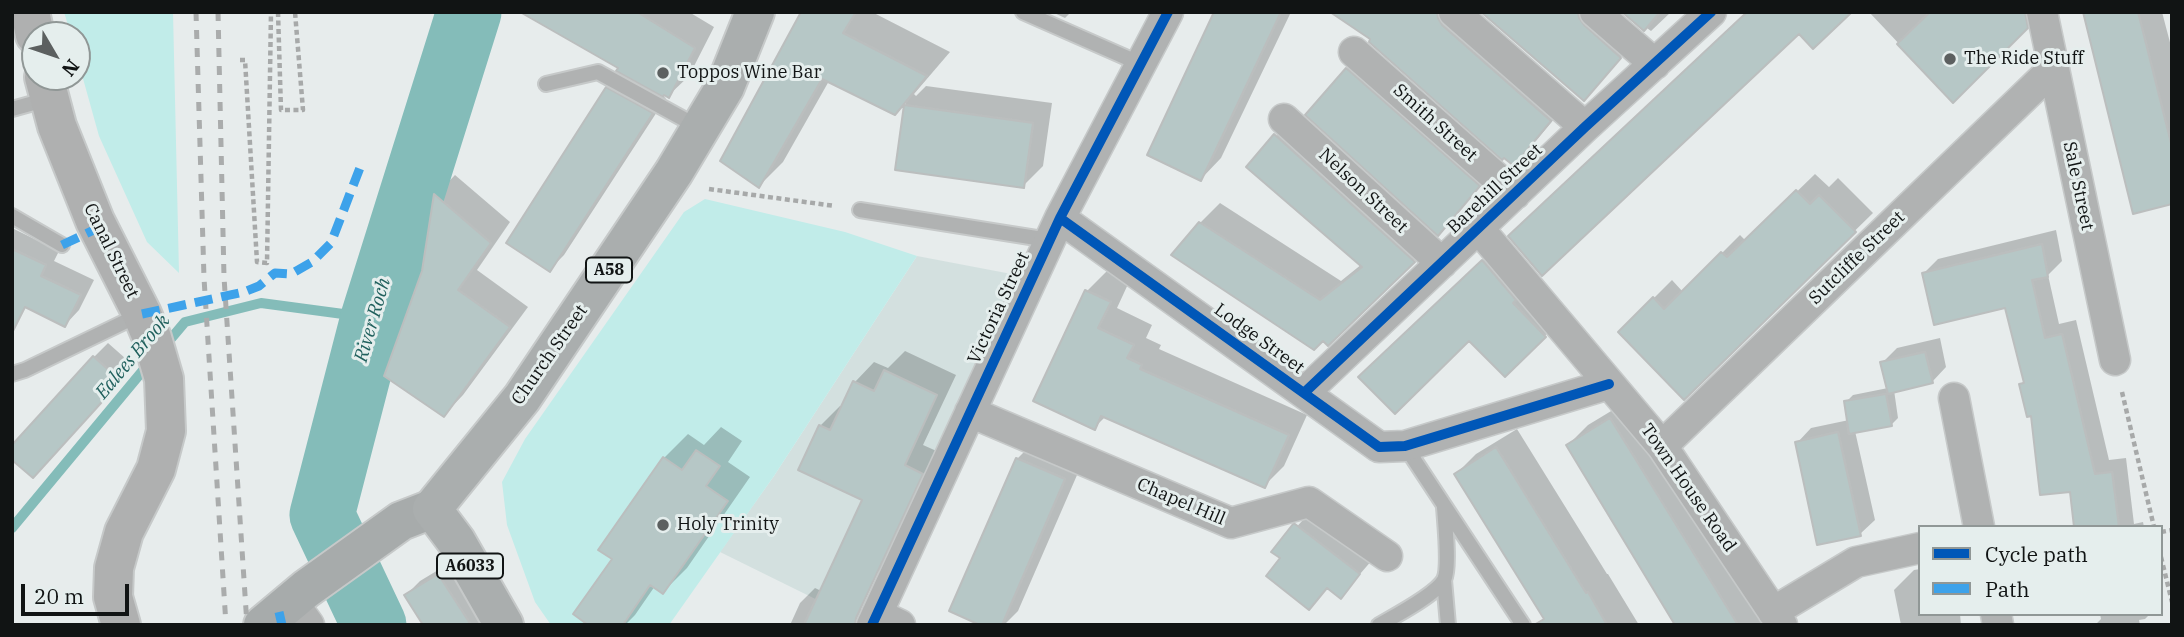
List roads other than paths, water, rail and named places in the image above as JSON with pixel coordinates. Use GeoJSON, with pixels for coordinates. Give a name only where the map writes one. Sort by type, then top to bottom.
{"type":"FeatureCollection","features":[{"type":"Feature","properties":{"kind":"highway","name":"Church Street"},"geometry":{"type":"LineString","coordinates":[[416,515],[522,398],[701,128],[725,87],[755,12]]}},
{"type":"Feature","properties":{"kind":"highway","name":"A6033"},"geometry":{"type":"LineString","coordinates":[[416,515],[456,541],[504,625]]}},
{"type":"Feature","properties":{"kind":"main road","name":"Canal Street"},"geometry":{"type":"LineString","coordinates":[[48,91],[57,126],[95,221],[147,326],[164,379],[166,431],[156,469],[124,532],[114,568],[113,597],[121,625]]}},
{"type":"Feature","properties":{"kind":"main road","name":"Church Street"},"geometry":{"type":"LineString","coordinates":[[263,625],[302,605],[416,515]]}},
{"type":"Feature","properties":{"kind":"street","name":"Victoria Street"},"geometry":{"type":"LineString","coordinates":[[883,621],[970,412],[1055,229],[1168,12]]}},
{"type":"Feature","properties":{"kind":"street"},"geometry":{"type":"LineString","coordinates":[[1454,12],[1586,127]]}},
{"type":"Feature","properties":{"kind":"street"},"geometry":{"type":"LineString","coordinates":[[1595,12],[1655,64]]}},
{"type":"Feature","properties":{"kind":"street","name":"Barehill Street"},"geometry":{"type":"LineString","coordinates":[[1304,393],[1711,12]]}},
{"type":"Feature","properties":{"kind":"street","name":"Sale Street"},"geometry":{"type":"LineString","coordinates":[[2042,12],[2115,360]]}},
{"type":"Feature","properties":{"kind":"street","name":"Smith Street"},"geometry":{"type":"LineString","coordinates":[[1354,52],[1515,194]]}},
{"type":"Feature","properties":{"kind":"street","name":"Sutcliffe Street"},"geometry":{"type":"LineString","coordinates":[[1662,446],[2053,69]]}},
{"type":"Feature","properties":{"kind":"street","name":"Nelson Street"},"geometry":{"type":"LineString","coordinates":[[1284,118],[1441,263]]}},
{"type":"Feature","properties":{"kind":"street","name":"Lodge Street"},"geometry":{"type":"LineString","coordinates":[[1055,229],[1304,393],[1379,447],[1405,446],[1609,384]]}},
{"type":"Feature","properties":{"kind":"street","name":"Town House Road"},"geometry":{"type":"LineString","coordinates":[[1479,229],[1662,446],[1778,619]]}},
{"type":"Feature","properties":{"kind":"street"},"geometry":{"type":"LineString","coordinates":[[1954,398],[1979,525]]}},
{"type":"Feature","properties":{"kind":"street","name":"Chapel Hill"},"geometry":{"type":"LineString","coordinates":[[970,412],[1231,523],[1309,502],[1387,556]]}},
{"type":"Feature","properties":{"kind":"street"},"geometry":{"type":"LineString","coordinates":[[1778,619],[1856,562],[1918,548]]}},
{"type":"Feature","properties":{"kind":"lane"},"geometry":{"type":"LineString","coordinates":[[1023,12],[1141,64]]}},
{"type":"Feature","properties":{"kind":"lane"},"geometry":{"type":"LineString","coordinates":[[546,84],[598,72],[701,128]]}},
{"type":"Feature","properties":{"kind":"lane"},"geometry":{"type":"LineString","coordinates":[[12,109],[42,91]]}},
{"type":"Feature","properties":{"kind":"lane"},"geometry":{"type":"LineString","coordinates":[[860,210],[1055,229]]}},
{"type":"Feature","properties":{"kind":"lane"},"geometry":{"type":"LineString","coordinates":[[12,216],[62,246]]}},
{"type":"Feature","properties":{"kind":"lane"},"geometry":{"type":"LineString","coordinates":[[12,374],[147,326]]}},
{"type":"Feature","properties":{"kind":"lane"},"geometry":{"type":"LineString","coordinates":[[1405,446],[1523,625]]}},
{"type":"Feature","properties":{"kind":"lane"},"geometry":{"type":"LineString","coordinates":[[1444,506],[1444,580],[1448,625]]}},
{"type":"Feature","properties":{"kind":"lane"},"geometry":{"type":"LineString","coordinates":[[1380,625],[1409,608],[1444,580]]}},
{"type":"Feature","properties":{"kind":"waterway","name":"Ealees Brook"},"geometry":{"type":"LineString","coordinates":[[374,625],[322,515],[373,318],[469,12]]}},
{"type":"Feature","properties":{"kind":"waterway","name":"Ealees Brook"},"geometry":{"type":"LineString","coordinates":[[163,348],[185,322],[261,303],[373,318]]}},
{"type":"Feature","properties":{"kind":"waterway","name":"Ealees Brook"},"geometry":{"type":"LineString","coordinates":[[12,528],[150,362]]}},
{"type":"Feature","properties":{"kind":"railway"},"geometry":{"type":"LineString","coordinates":[[196,12],[204,278],[226,625]]}},
{"type":"Feature","properties":{"kind":"railway"},"geometry":{"type":"LineString","coordinates":[[218,12],[224,277],[247,625]]}},
{"type":"Feature","properties":{"kind":"place","name":"The Ride Stuff"},"geometry":{"type":"Point","coordinates":[1950,59]}},
{"type":"Feature","properties":{"kind":"place","name":"Toppos Wine Bar"},"geometry":{"type":"Point","coordinates":[663,73]}},
{"type":"Feature","properties":{"kind":"place","name":"Holy Trinity"},"geometry":{"type":"Point","coordinates":[663,525]}},
{"type":"Feature","properties":{"kind":"water label","name":"River Roch"},"geometry":{"type":"Point","coordinates":[373,320]}}]}
